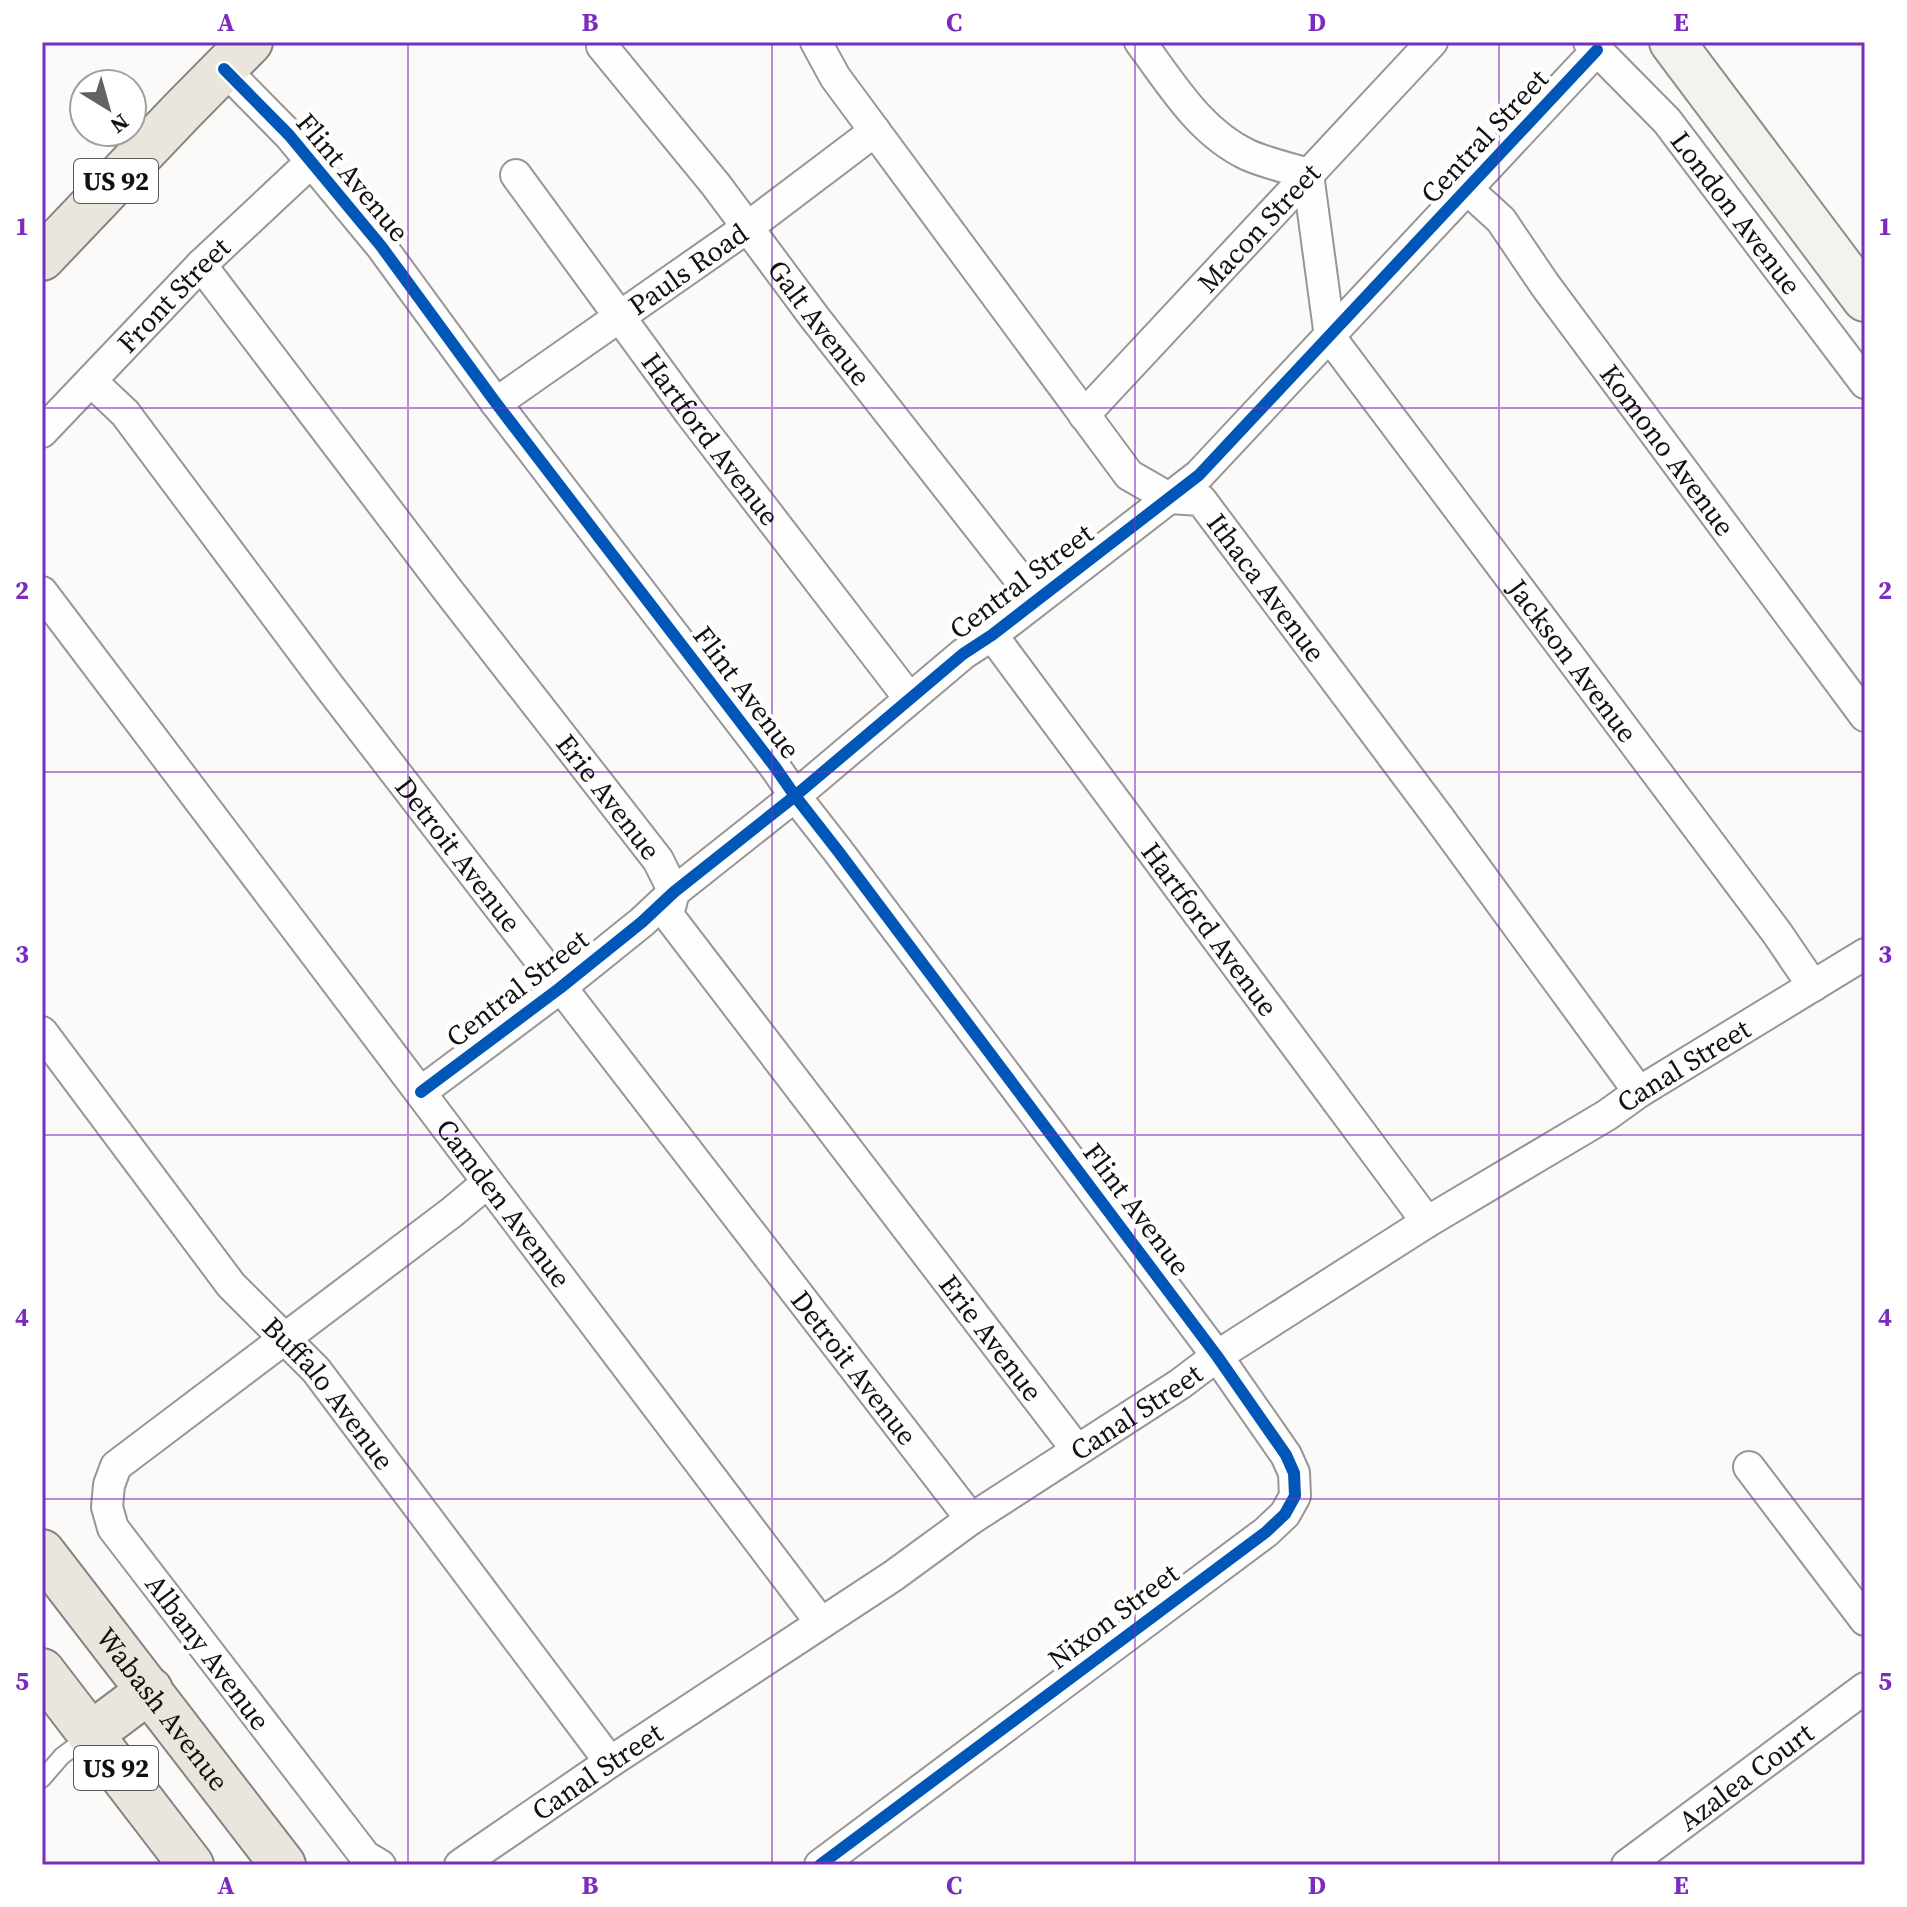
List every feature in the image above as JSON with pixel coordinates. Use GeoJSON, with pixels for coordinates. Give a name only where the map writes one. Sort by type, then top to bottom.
{"type":"FeatureCollection","features":[{"type":"Feature","properties":{"kind":"main road","name":"US 92"},"geometry":{"type":"LineString","coordinates":[[42,258],[237,56]]}},
{"type":"Feature","properties":{"kind":"main road","name":"Wabash Avenue"},"geometry":{"type":"LineString","coordinates":[[42,1552],[283,1865]]}},
{"type":"Feature","properties":{"kind":"main road","name":"US 92"},"geometry":{"type":"LineString","coordinates":[[42,1671],[191,1865]]}},
{"type":"Feature","properties":{"kind":"main road"},"geometry":{"type":"LineString","coordinates":[[90,1735],[150,1690]]}},
{"type":"Feature","properties":{"kind":"street","name":"Ithaca Avenue"},"geometry":{"type":"LineString","coordinates":[[816,42],[835,77],[1129,475],[1169,498],[1201,500],[1639,1092]]}},
{"type":"Feature","properties":{"kind":"street"},"geometry":{"type":"LineString","coordinates":[[1140,42],[1196,117],[1217,136],[1248,155],[1308,174],[1330,337]]}},
{"type":"Feature","properties":{"kind":"street","name":"Macon Street"},"geometry":{"type":"LineString","coordinates":[[1084,415],[1432,42]]}},
{"type":"Feature","properties":{"kind":"street"},"geometry":{"type":"LineString","coordinates":[[1672,42],[1865,299]]}},
{"type":"Feature","properties":{"kind":"street","name":"Galt Avenue"},"geometry":{"type":"LineString","coordinates":[[602,46],[716,185],[815,318],[1036,600]]}},
{"type":"Feature","properties":{"kind":"street","name":"Central Street"},"geometry":{"type":"LineString","coordinates":[[421,1092],[642,922],[674,892],[795,796],[963,654],[1199,475],[1467,189],[1593,46]]}},
{"type":"Feature","properties":{"kind":"street","name":"London Avenue"},"geometry":{"type":"LineString","coordinates":[[1593,46],[1667,121],[1865,383]]}},
{"type":"Feature","properties":{"kind":"street","name":"Flint Avenue"},"geometry":{"type":"LineString","coordinates":[[237,56],[289,135],[381,246],[496,403],[775,767],[1217,1356]]}},
{"type":"Feature","properties":{"kind":"street","name":"Pauls Road"},"geometry":{"type":"LineString","coordinates":[[496,403],[748,227],[875,131]]}},
{"type":"Feature","properties":{"kind":"street","name":"Front Street"},"geometry":{"type":"LineString","coordinates":[[42,432],[201,265],[311,162]]}},
{"type":"Feature","properties":{"kind":"street","name":"Hartford Avenue"},"geometry":{"type":"LineString","coordinates":[[516,175],[690,413],[909,698]]}},
{"type":"Feature","properties":{"kind":"street","name":"Komono Avenue"},"geometry":{"type":"LineString","coordinates":[[1467,189],[1501,220],[1554,298],[1865,716]]}},
{"type":"Feature","properties":{"kind":"street","name":"Erie Avenue"},"geometry":{"type":"LineString","coordinates":[[201,265],[658,860],[674,892],[668,915],[1077,1450]]}},
{"type":"Feature","properties":{"kind":"street","name":"Jackson Avenue"},"geometry":{"type":"LineString","coordinates":[[1330,337],[1777,933],[1813,986]]}},
{"type":"Feature","properties":{"kind":"street","name":"Detroit Avenue"},"geometry":{"type":"LineString","coordinates":[[91,381],[125,413],[328,685],[971,1519]]}},
{"type":"Feature","properties":{"kind":"street","name":"Camden Avenue"},"geometry":{"type":"LineString","coordinates":[[42,592],[821,1623]]}},
{"type":"Feature","properties":{"kind":"street","name":"Hartford Avenue"},"geometry":{"type":"LineString","coordinates":[[992,635],[1427,1222]]}},
{"type":"Feature","properties":{"kind":"street","name":"Canal Street"},"geometry":{"type":"LineString","coordinates":[[460,1865],[893,1576],[971,1519],[1180,1384],[1217,1356],[1427,1222],[1607,1115],[1639,1092],[1865,954]]}},
{"type":"Feature","properties":{"kind":"street","name":"Buffalo Avenue"},"geometry":{"type":"LineString","coordinates":[[42,1032],[231,1285],[316,1370],[610,1762]]}},
{"type":"Feature","properties":{"kind":"street"},"geometry":{"type":"LineString","coordinates":[[286,1338],[487,1183]]}},
{"type":"Feature","properties":{"kind":"street","name":"Albany Avenue"},"geometry":{"type":"LineString","coordinates":[[286,1338],[116,1466],[109,1485],[107,1507],[113,1528],[365,1856],[380,1865]]}},
{"type":"Feature","properties":{"kind":"street","name":"Nixon Street"},"geometry":{"type":"LineString","coordinates":[[820,1865],[1241,1551],[1285,1514],[1295,1496],[1294,1473],[1286,1455],[1217,1356]]}},
{"type":"Feature","properties":{"kind":"street"},"geometry":{"type":"LineString","coordinates":[[1749,1467],[1865,1620]]}},
{"type":"Feature","properties":{"kind":"street","name":"Azalea Court"},"geometry":{"type":"LineString","coordinates":[[1627,1865],[1865,1688]]}},
{"type":"Feature","properties":{"kind":"lane"},"geometry":{"type":"LineString","coordinates":[[42,1779],[62,1756],[90,1735]]}},
{"type":"Feature","properties":{"kind":"cycle path"},"geometry":{"type":"LineString","coordinates":[[421,1092],[642,922],[674,892],[795,796],[963,654],[1199,475],[1597,50]]}},
{"type":"Feature","properties":{"kind":"cycle path"},"geometry":{"type":"LineString","coordinates":[[224,69],[289,135],[381,246],[496,403],[775,767],[1217,1356],[1286,1455],[1294,1473],[1295,1496],[1285,1514],[1266,1532],[820,1865]]}}]}
